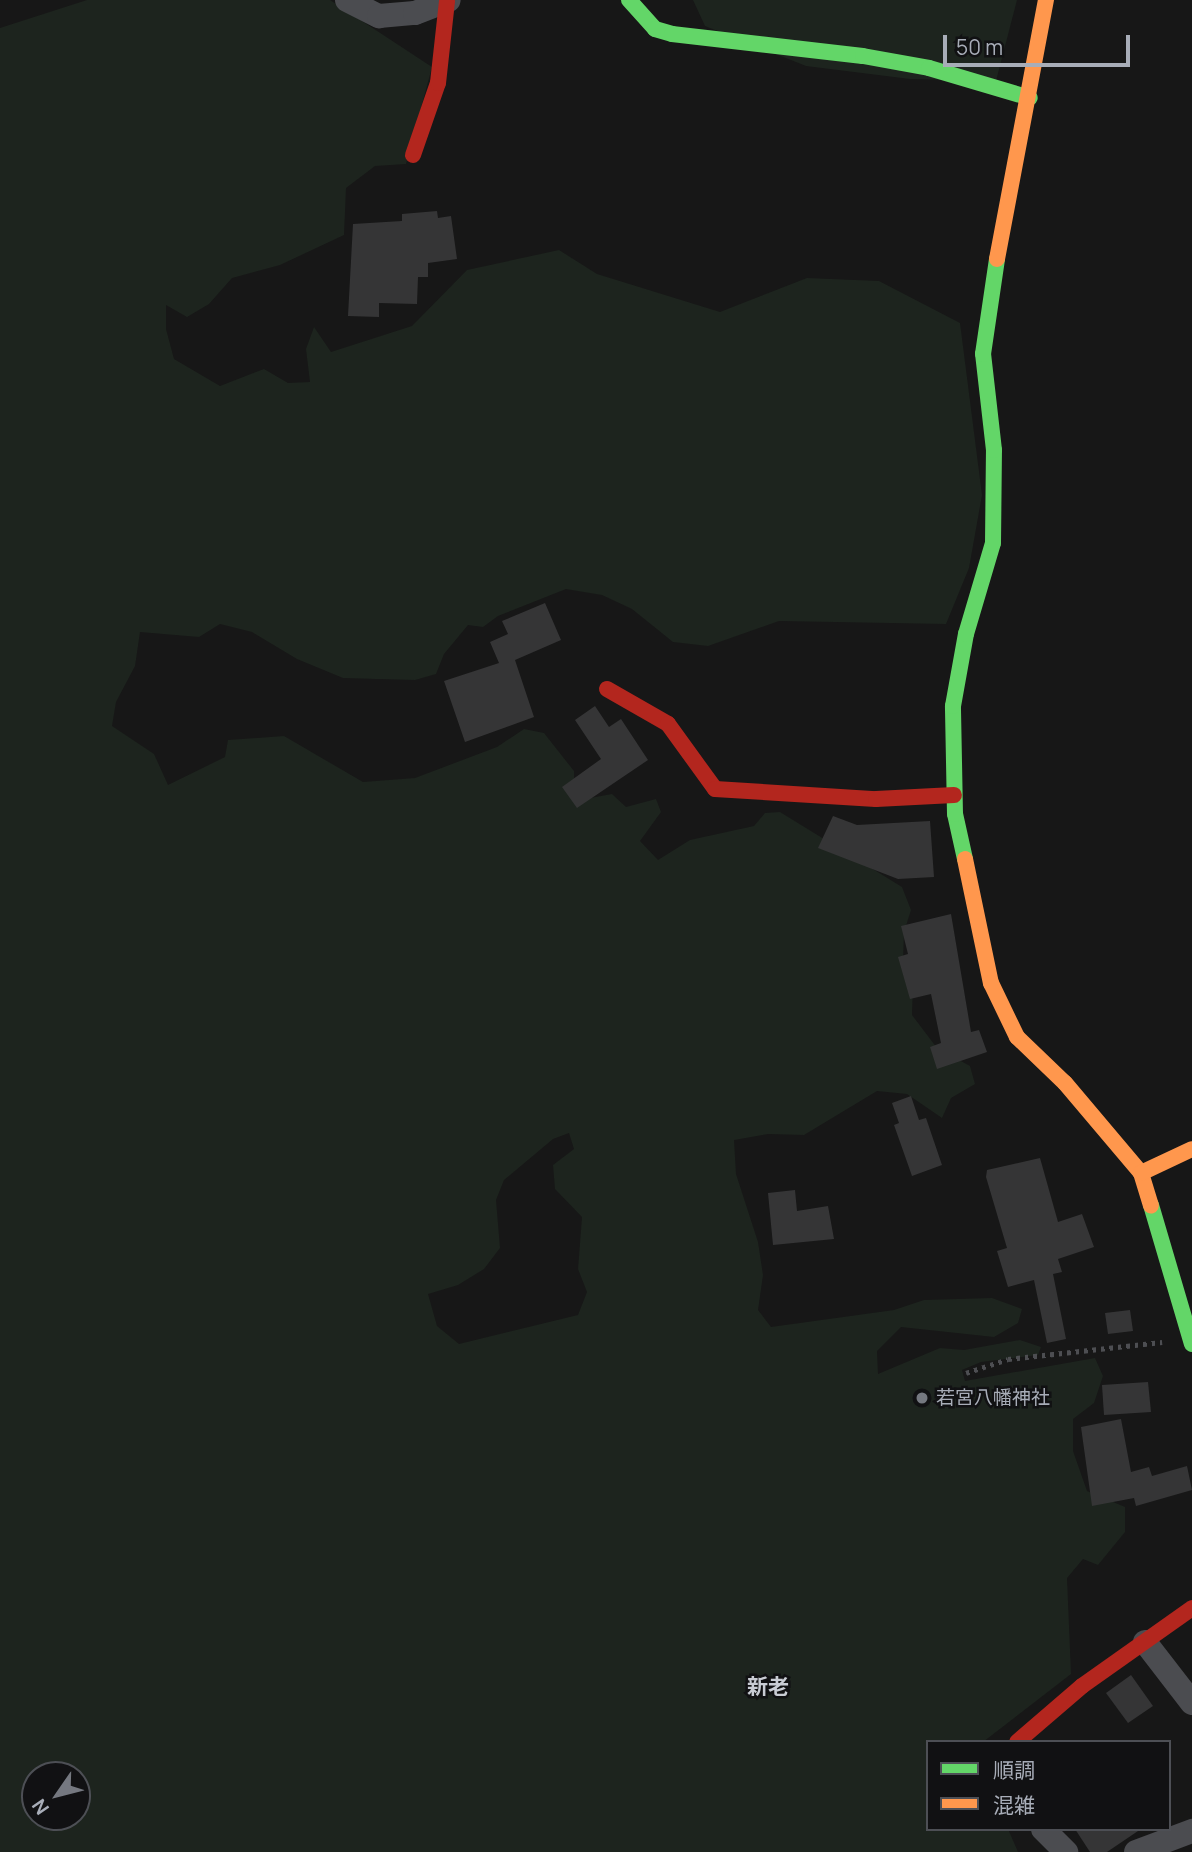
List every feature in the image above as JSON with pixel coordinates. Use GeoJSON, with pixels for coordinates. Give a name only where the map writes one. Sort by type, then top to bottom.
{"type":"FeatureCollection","features":[{"type":"Feature","properties":{"kind":"street"},"geometry":{"type":"LineString","coordinates":[[347,0],[379,16],[415,13],[448,1],[438,83],[413,155]]}},
{"type":"Feature","properties":{"kind":"street"},"geometry":{"type":"LineString","coordinates":[[629,0],[655,29],[672,34],[863,56],[929,68],[1030,98]]}},
{"type":"Feature","properties":{"kind":"street"},"geometry":{"type":"LineString","coordinates":[[1046,0],[1030,98],[994,275],[984,354],[994,450],[993,543],[967,634],[953,706],[954,795],[991,983],[1017,1037],[1065,1083],[1141,1173],[1191,1340]]}},
{"type":"Feature","properties":{"kind":"street"},"geometry":{"type":"LineString","coordinates":[[607,689],[668,724],[715,789],[876,799],[954,795]]}},
{"type":"Feature","properties":{"kind":"street"},"geometry":{"type":"LineString","coordinates":[[1141,1173],[1192,1149]]}},
{"type":"Feature","properties":{"kind":"street"},"geometry":{"type":"LineString","coordinates":[[1019,1740],[1082,1686],[1192,1608]]}},
{"type":"Feature","properties":{"kind":"street"},"geometry":{"type":"LineString","coordinates":[[1145,1642],[1192,1703]]}},
{"type":"Feature","properties":{"kind":"street"},"geometry":{"type":"LineString","coordinates":[[1045,1831],[1066,1852]]}},
{"type":"Feature","properties":{"kind":"street"},"geometry":{"type":"LineString","coordinates":[[1136,1852],[1192,1831]]}},
{"type":"Feature","properties":{"kind":"path"},"geometry":{"type":"LineString","coordinates":[[966,1373],[1008,1359],[1191,1340]]}},
{"type":"Feature","properties":{"kind":"shaded area"},"geometry":{"type":"Polygon","coordinates":[[[87,0],[330,0],[432,67],[406,164],[375,166],[346,188],[344,235],[280,265],[232,278],[209,304],[187,317],[166,305],[166,329],[174,359],[220,386],[264,369],[288,383],[310,382],[306,349],[314,327],[331,352],[412,326],[467,270],[559,250],[597,274],[720,312],[807,278],[879,281],[960,323],[982,495],[969,568],[946,624],[779,621],[708,646],[673,642],[632,609],[602,595],[566,589],[498,616],[483,627],[468,625],[444,654],[436,674],[415,680],[343,678],[297,659],[252,632],[220,624],[199,637],[140,632],[135,666],[116,702],[112,726],[154,754],[168,785],[225,757],[228,740],[284,736],[363,782],[415,778],[497,747],[524,729],[544,733],[574,771],[574,801],[612,794],[626,807],[656,799],[661,812],[640,841],[658,860],[690,840],[754,826],[765,813],[780,812],[902,887],[911,910],[904,932],[903,961],[913,982],[912,1015],[937,1048],[970,1066],[975,1084],[951,1098],[942,1118],[907,1094],[877,1091],[804,1135],[768,1134],[734,1140],[736,1174],[758,1242],[763,1275],[758,1310],[771,1327],[894,1310],[924,1300],[992,1298],[1022,1309],[1018,1323],[994,1337],[901,1327],[877,1351],[878,1374],[940,1348],[964,1350],[1020,1340],[1041,1347],[1038,1355],[981,1362],[962,1370],[965,1381],[1095,1358],[1103,1376],[1094,1403],[1073,1419],[1073,1451],[1087,1491],[1125,1507],[1125,1532],[1098,1565],[1083,1559],[1067,1578],[1071,1674],[986,1740],[926,1740],[926,1831],[1009,1831],[1018,1852],[0,1852],[0,28],[87,0]],[[569,1133],[553,1139],[504,1180],[496,1200],[500,1248],[484,1269],[458,1285],[428,1294],[437,1326],[459,1344],[578,1315],[587,1292],[578,1269],[582,1217],[555,1189],[553,1165],[574,1149],[569,1133]]]}},
{"type":"Feature","properties":{"kind":"shaded area"},"geometry":{"type":"Polygon","coordinates":[[[693,0],[1017,0],[996,81],[910,79],[806,66],[705,26],[693,0]]]}},
{"type":"Feature","properties":{"kind":"building"},"geometry":{"type":"Polygon","coordinates":[[[437,211],[438,218],[451,216],[457,259],[428,263],[428,277],[418,277],[417,304],[379,303],[379,317],[348,316],[353,224],[402,221],[402,214],[437,211]]]}},
{"type":"Feature","properties":{"kind":"building"},"geometry":{"type":"Polygon","coordinates":[[[545,603],[561,640],[515,660],[534,717],[465,742],[444,681],[499,663],[490,642],[508,634],[502,621],[545,603]]]}},
{"type":"Feature","properties":{"kind":"building"},"geometry":{"type":"Polygon","coordinates":[[[595,706],[609,727],[621,719],[648,760],[577,808],[562,787],[601,759],[575,720],[595,706]]]}},
{"type":"Feature","properties":{"kind":"building"},"geometry":{"type":"Polygon","coordinates":[[[833,816],[857,825],[930,821],[934,877],[898,879],[818,848],[833,816]]]}},
{"type":"Feature","properties":{"kind":"building"},"geometry":{"type":"Polygon","coordinates":[[[951,914],[971,1032],[979,1030],[987,1052],[937,1069],[930,1047],[941,1043],[931,994],[910,999],[898,957],[908,954],[901,926],[951,914]]]}},
{"type":"Feature","properties":{"kind":"building"},"geometry":{"type":"Polygon","coordinates":[[[911,1096],[919,1120],[926,1118],[942,1165],[912,1176],[894,1125],[899,1123],[892,1103],[911,1096]]]}},
{"type":"Feature","properties":{"kind":"building"},"geometry":{"type":"Polygon","coordinates":[[[1040,1158],[1058,1222],[1082,1214],[1094,1247],[1058,1259],[1062,1272],[1053,1274],[1066,1339],[1047,1343],[1034,1280],[1008,1287],[997,1251],[1007,1248],[986,1177],[987,1170],[1040,1158]]]}},
{"type":"Feature","properties":{"kind":"building"},"geometry":{"type":"Polygon","coordinates":[[[795,1190],[797,1211],[828,1206],[834,1239],[773,1245],[768,1193],[795,1190]]]}},
{"type":"Feature","properties":{"kind":"building"},"geometry":{"type":"Polygon","coordinates":[[[1130,1310],[1133,1331],[1108,1334],[1105,1313],[1130,1310]]]}},
{"type":"Feature","properties":{"kind":"building"},"geometry":{"type":"Polygon","coordinates":[[[1148,1382],[1151,1412],[1104,1415],[1102,1385],[1148,1382]]]}},
{"type":"Feature","properties":{"kind":"building"},"geometry":{"type":"Polygon","coordinates":[[[1121,1419],[1131,1472],[1149,1467],[1152,1476],[1187,1466],[1192,1490],[1136,1506],[1134,1498],[1092,1506],[1081,1427],[1121,1419]]]}},
{"type":"Feature","properties":{"kind":"building"},"geometry":{"type":"Polygon","coordinates":[[[1131,1675],[1153,1706],[1128,1723],[1106,1693],[1131,1675]]]}},
{"type":"Feature","properties":{"kind":"building"},"geometry":{"type":"Polygon","coordinates":[[[1076,1831],[1138,1831],[1107,1852],[1090,1852],[1076,1831]]]}},
{"type":"Feature","properties":{"kind":"traffic: fast"},"geometry":{"type":"LineString","coordinates":[[629,0],[655,29],[672,34],[863,56],[929,68],[1030,98]]}},
{"type":"Feature","properties":{"kind":"traffic: fast"},"geometry":{"type":"LineString","coordinates":[[965,859],[955,814],[953,706],[966,634],[993,543],[994,450],[983,354],[997,259]]}},
{"type":"Feature","properties":{"kind":"traffic: fast"},"geometry":{"type":"LineString","coordinates":[[1151,1205],[1192,1344]]}},
{"type":"Feature","properties":{"kind":"traffic: slow"},"geometry":{"type":"LineString","coordinates":[[997,259],[1046,0]]}},
{"type":"Feature","properties":{"kind":"traffic: slow"},"geometry":{"type":"LineString","coordinates":[[965,859],[991,983],[1017,1037],[1065,1083],[1141,1173],[1151,1205]]}},
{"type":"Feature","properties":{"kind":"traffic: slow"},"geometry":{"type":"LineString","coordinates":[[1141,1173],[1192,1149]]}},
{"type":"Feature","properties":{"kind":"traffic: jam"},"geometry":{"type":"LineString","coordinates":[[413,155],[438,83],[447,1]]}},
{"type":"Feature","properties":{"kind":"traffic: jam"},"geometry":{"type":"LineString","coordinates":[[607,689],[668,724],[715,789],[876,799],[954,795]]}},
{"type":"Feature","properties":{"kind":"traffic: jam"},"geometry":{"type":"LineString","coordinates":[[1019,1740],[1082,1686],[1192,1608]]}},
{"type":"Feature","properties":{"kind":"place","name":"若宮八幡神社"},"geometry":{"type":"Point","coordinates":[922,1398]}},
{"type":"Feature","properties":{"kind":"district","name":"新老"},"geometry":{"type":"Point","coordinates":[768,1686]}}]}
